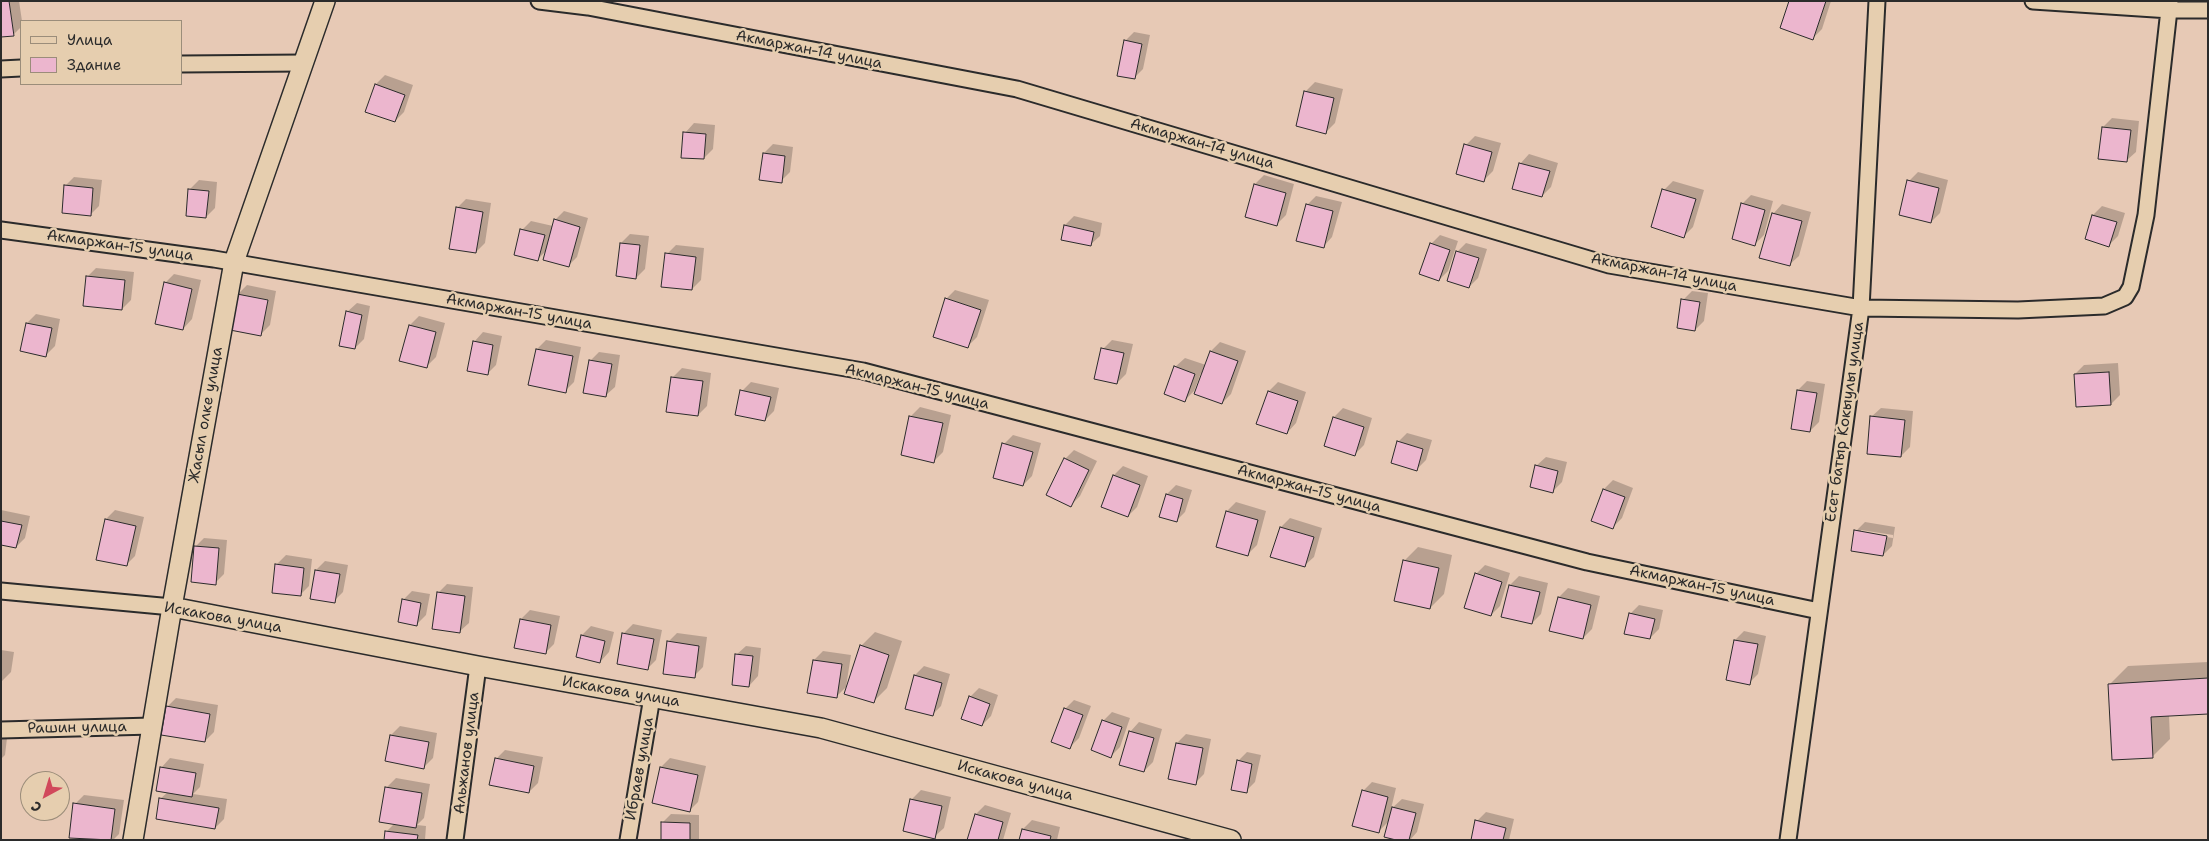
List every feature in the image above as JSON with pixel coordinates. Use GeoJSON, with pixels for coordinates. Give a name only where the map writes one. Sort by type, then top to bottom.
{"type":"FeatureCollection","features":[{"type":"Feature","properties":{"kind":"street","name":"Жасыл олке улица"},"geometry":{"type":"LineString","coordinates":[[133,840],[172,607],[234,262],[325,1]]}},
{"type":"Feature","properties":{"kind":"street","name":"Акмаржан-14 улица"},"geometry":{"type":"LineString","coordinates":[[539,1],[588,7],[1017,90],[1609,264],[1861,308],[2018,310],[2104,306],[2125,297],[2135,276],[2146,215],[2170,6]]}},
{"type":"Feature","properties":{"kind":"street","name":"Есет батыр Кокыулы улица"},"geometry":{"type":"LineString","coordinates":[[1788,840],[1861,308],[1877,1]]}},
{"type":"Feature","properties":{"kind":"street"},"geometry":{"type":"LineString","coordinates":[[2033,1],[2170,6],[2208,10]]}},
{"type":"Feature","properties":{"kind":"street"},"geometry":{"type":"LineString","coordinates":[[182,64],[303,63]]}},
{"type":"Feature","properties":{"kind":"street"},"geometry":{"type":"LineString","coordinates":[[1,69],[20,68]]}},
{"type":"Feature","properties":{"kind":"street","name":"Акмаржан-15 улица"},"geometry":{"type":"LineString","coordinates":[[1,230],[234,262],[862,371],[1588,562],[1819,611]]}},
{"type":"Feature","properties":{"kind":"street","name":"Искакова улица"},"geometry":{"type":"LineString","coordinates":[[1,591],[172,607],[478,666],[821,728],[1231,840]]}},
{"type":"Feature","properties":{"kind":"street","name":"Альжанов улица"},"geometry":{"type":"LineString","coordinates":[[455,840],[478,666]]}},
{"type":"Feature","properties":{"kind":"street","name":"Ибраев улица"},"geometry":{"type":"LineString","coordinates":[[628,840],[652,697]]}},
{"type":"Feature","properties":{"kind":"street","name":"Рашин улица"},"geometry":{"type":"LineString","coordinates":[[1,730],[152,726]]}},
{"type":"Feature","properties":{"kind":"building"},"geometry":{"type":"Polygon","coordinates":[[[1,1],[9,1],[14,36],[1,37],[1,1]]]}},
{"type":"Feature","properties":{"kind":"building"},"geometry":{"type":"Polygon","coordinates":[[[1789,1],[1826,1],[1813,40],[1780,28],[1789,1]]]}},
{"type":"Feature","properties":{"kind":"building"},"geometry":{"type":"Polygon","coordinates":[[[1124,40],[1142,44],[1135,79],[1117,76],[1124,40]]]}},
{"type":"Feature","properties":{"kind":"building"},"geometry":{"type":"Polygon","coordinates":[[[375,84],[405,95],[395,122],[365,112],[375,84]]]}},
{"type":"Feature","properties":{"kind":"building"},"geometry":{"type":"Polygon","coordinates":[[[1304,91],[1334,98],[1326,134],[1296,126],[1304,91]]]}},
{"type":"Feature","properties":{"kind":"building"},"geometry":{"type":"Polygon","coordinates":[[[2102,127],[2131,130],[2127,162],[2098,159],[2102,127]]]}},
{"type":"Feature","properties":{"kind":"building"},"geometry":{"type":"Polygon","coordinates":[[[683,132],[706,134],[704,159],[681,158],[683,132]]]}},
{"type":"Feature","properties":{"kind":"building"},"geometry":{"type":"Polygon","coordinates":[[[1464,144],[1492,152],[1484,182],[1456,174],[1464,144]]]}},
{"type":"Feature","properties":{"kind":"building"},"geometry":{"type":"Polygon","coordinates":[[[763,153],[785,156],[782,183],[759,180],[763,153]]]}},
{"type":"Feature","properties":{"kind":"building"},"geometry":{"type":"Polygon","coordinates":[[[1519,163],[1550,171],[1542,197],[1512,189],[1519,163]]]}},
{"type":"Feature","properties":{"kind":"building"},"geometry":{"type":"Polygon","coordinates":[[[1907,180],[1939,188],[1931,223],[1899,215],[1907,180]]]}},
{"type":"Feature","properties":{"kind":"building"},"geometry":{"type":"Polygon","coordinates":[[[1254,184],[1286,193],[1277,226],[1245,217],[1254,184]]]}},
{"type":"Feature","properties":{"kind":"building"},"geometry":{"type":"Polygon","coordinates":[[[64,185],[93,188],[91,216],[62,213],[64,185]]]}},
{"type":"Feature","properties":{"kind":"building"},"geometry":{"type":"Polygon","coordinates":[[[188,189],[209,191],[206,218],[186,216],[188,189]]]}},
{"type":"Feature","properties":{"kind":"building"},"geometry":{"type":"Polygon","coordinates":[[[1662,189],[1696,199],[1684,238],[1651,227],[1662,189]]]}},
{"type":"Feature","properties":{"kind":"building"},"geometry":{"type":"Polygon","coordinates":[[[1741,203],[1765,210],[1755,246],[1732,239],[1741,203]]]}},
{"type":"Feature","properties":{"kind":"building"},"geometry":{"type":"Polygon","coordinates":[[[1306,204],[1333,211],[1324,248],[1296,241],[1306,204]]]}},
{"type":"Feature","properties":{"kind":"building"},"geometry":{"type":"Polygon","coordinates":[[[456,207],[483,212],[476,253],[449,249],[456,207]]]}},
{"type":"Feature","properties":{"kind":"building"},"geometry":{"type":"Polygon","coordinates":[[[1772,213],[1802,221],[1790,266],[1759,258],[1772,213]]]}},
{"type":"Feature","properties":{"kind":"building"},"geometry":{"type":"Polygon","coordinates":[[[2092,215],[2117,222],[2109,247],[2085,239],[2092,215]]]}},
{"type":"Feature","properties":{"kind":"building"},"geometry":{"type":"Polygon","coordinates":[[[554,219],[580,227],[569,267],[543,260],[554,219]]]}},
{"type":"Feature","properties":{"kind":"building"},"geometry":{"type":"Polygon","coordinates":[[[1064,225],[1094,232],[1091,246],[1061,240],[1064,225]]]}},
{"type":"Feature","properties":{"kind":"building"},"geometry":{"type":"Polygon","coordinates":[[[520,229],[545,235],[538,261],[514,255],[520,229]]]}},
{"type":"Feature","properties":{"kind":"building"},"geometry":{"type":"Polygon","coordinates":[[[620,243],[640,245],[636,279],[616,276],[620,243]]]}},
{"type":"Feature","properties":{"kind":"building"},"geometry":{"type":"Polygon","coordinates":[[[1430,243],[1450,250],[1439,281],[1419,274],[1430,243]]]}},
{"type":"Feature","properties":{"kind":"building"},"geometry":{"type":"Polygon","coordinates":[[[1456,251],[1479,258],[1469,288],[1447,281],[1456,251]]]}},
{"type":"Feature","properties":{"kind":"building"},"geometry":{"type":"Polygon","coordinates":[[[665,253],[696,257],[692,290],[661,287],[665,253]]]}},
{"type":"Feature","properties":{"kind":"building"},"geometry":{"type":"Polygon","coordinates":[[[86,276],[125,280],[122,310],[83,306],[86,276]]]}},
{"type":"Feature","properties":{"kind":"building"},"geometry":{"type":"Polygon","coordinates":[[[164,282],[192,289],[183,330],[155,324],[164,282]]]}},
{"type":"Feature","properties":{"kind":"building"},"geometry":{"type":"Polygon","coordinates":[[[237,294],[268,300],[261,336],[230,330],[237,294]]]}},
{"type":"Feature","properties":{"kind":"building"},"geometry":{"type":"Polygon","coordinates":[[[945,298],[981,310],[968,348],[933,337],[945,298]]]}},
{"type":"Feature","properties":{"kind":"building"},"geometry":{"type":"Polygon","coordinates":[[[1681,299],[1700,302],[1695,331],[1677,328],[1681,299]]]}},
{"type":"Feature","properties":{"kind":"building"},"geometry":{"type":"Polygon","coordinates":[[[346,311],[362,315],[355,349],[339,346],[346,311]]]}},
{"type":"Feature","properties":{"kind":"building"},"geometry":{"type":"Polygon","coordinates":[[[26,323],[52,328],[46,357],[20,351],[26,323]]]}},
{"type":"Feature","properties":{"kind":"building"},"geometry":{"type":"Polygon","coordinates":[[[409,325],[436,332],[427,368],[399,361],[409,325]]]}},
{"type":"Feature","properties":{"kind":"building"},"geometry":{"type":"Polygon","coordinates":[[[473,341],[493,345],[488,375],[467,371],[473,341]]]}},
{"type":"Feature","properties":{"kind":"building"},"geometry":{"type":"Polygon","coordinates":[[[1101,348],[1124,353],[1117,384],[1094,379],[1101,348]]]}},
{"type":"Feature","properties":{"kind":"building"},"geometry":{"type":"Polygon","coordinates":[[[536,349],[573,356],[566,393],[528,385],[536,349]]]}},
{"type":"Feature","properties":{"kind":"building"},"geometry":{"type":"Polygon","coordinates":[[[1210,351],[1238,361],[1222,404],[1194,394],[1210,351]]]}},
{"type":"Feature","properties":{"kind":"building"},"geometry":{"type":"Polygon","coordinates":[[[589,360],[612,364],[606,397],[583,393],[589,360]]]}},
{"type":"Feature","properties":{"kind":"building"},"geometry":{"type":"Polygon","coordinates":[[[1174,366],[1195,374],[1185,402],[1164,394],[1174,366]]]}},
{"type":"Feature","properties":{"kind":"building"},"geometry":{"type":"Polygon","coordinates":[[[2109,372],[2111,405],[2076,407],[2074,374],[2109,372]]]}},
{"type":"Feature","properties":{"kind":"building"},"geometry":{"type":"Polygon","coordinates":[[[671,377],[703,381],[698,416],[666,412],[671,377]]]}},
{"type":"Feature","properties":{"kind":"building"},"geometry":{"type":"Polygon","coordinates":[[[740,390],[771,397],[765,421],[735,415],[740,390]]]}},
{"type":"Feature","properties":{"kind":"building"},"geometry":{"type":"Polygon","coordinates":[[[1797,390],[1817,393],[1810,432],[1791,429],[1797,390]]]}},
{"type":"Feature","properties":{"kind":"building"},"geometry":{"type":"Polygon","coordinates":[[[1268,391],[1298,401],[1287,434],[1256,424],[1268,391]]]}},
{"type":"Feature","properties":{"kind":"building"},"geometry":{"type":"Polygon","coordinates":[[[909,416],[943,423],[934,463],[901,455],[909,416]]]}},
{"type":"Feature","properties":{"kind":"building"},"geometry":{"type":"Polygon","coordinates":[[[1870,416],[1905,420],[1901,457],[1867,454],[1870,416]]]}},
{"type":"Feature","properties":{"kind":"building"},"geometry":{"type":"Polygon","coordinates":[[[1333,417],[1364,427],[1355,456],[1324,446],[1333,417]]]}},
{"type":"Feature","properties":{"kind":"building"},"geometry":{"type":"Polygon","coordinates":[[[1397,441],[1423,449],[1417,471],[1391,463],[1397,441]]]}},
{"type":"Feature","properties":{"kind":"building"},"geometry":{"type":"Polygon","coordinates":[[[1002,443],[1033,452],[1023,486],[993,478],[1002,443]]]}},
{"type":"Feature","properties":{"kind":"building"},"geometry":{"type":"Polygon","coordinates":[[[1064,458],[1089,470],[1071,507],[1046,495],[1064,458]]]}},
{"type":"Feature","properties":{"kind":"building"},"geometry":{"type":"Polygon","coordinates":[[[1535,465],[1558,471],[1553,493],[1530,487],[1535,465]]]}},
{"type":"Feature","properties":{"kind":"building"},"geometry":{"type":"Polygon","coordinates":[[[1113,475],[1140,485],[1128,517],[1101,507],[1113,475]]]}},
{"type":"Feature","properties":{"kind":"building"},"geometry":{"type":"Polygon","coordinates":[[[1603,489],[1625,497],[1613,529],[1591,521],[1603,489]]]}},
{"type":"Feature","properties":{"kind":"building"},"geometry":{"type":"Polygon","coordinates":[[[1166,494],[1183,499],[1177,522],[1159,517],[1166,494]]]}},
{"type":"Feature","properties":{"kind":"building"},"geometry":{"type":"Polygon","coordinates":[[[1226,511],[1258,520],[1248,556],[1216,547],[1226,511]]]}},
{"type":"Feature","properties":{"kind":"building"},"geometry":{"type":"Polygon","coordinates":[[[105,519],[136,526],[127,566],[96,560],[105,519]]]}},
{"type":"Feature","properties":{"kind":"building"},"geometry":{"type":"Polygon","coordinates":[[[1,521],[22,525],[16,548],[1,545],[1,521]]]}},
{"type":"Feature","properties":{"kind":"building"},"geometry":{"type":"Polygon","coordinates":[[[1280,527],[1314,537],[1305,567],[1270,557],[1280,527]]]}},
{"type":"Feature","properties":{"kind":"building"},"geometry":{"type":"Polygon","coordinates":[[[1854,530],[1887,536],[1883,556],[1851,551],[1854,530]]]}},
{"type":"Feature","properties":{"kind":"building"},"geometry":{"type":"Polygon","coordinates":[[[194,546],[219,548],[216,585],[191,582],[194,546]]]}},
{"type":"Feature","properties":{"kind":"building"},"geometry":{"type":"Polygon","coordinates":[[[1403,560],[1439,568],[1430,609],[1394,601],[1403,560]]]}},
{"type":"Feature","properties":{"kind":"building"},"geometry":{"type":"Polygon","coordinates":[[[275,564],[304,568],[301,596],[272,593],[275,564]]]}},
{"type":"Feature","properties":{"kind":"building"},"geometry":{"type":"Polygon","coordinates":[[[315,570],[340,574],[335,603],[310,599],[315,570]]]}},
{"type":"Feature","properties":{"kind":"building"},"geometry":{"type":"Polygon","coordinates":[[[1475,573],[1502,582],[1491,616],[1464,608],[1475,573]]]}},
{"type":"Feature","properties":{"kind":"building"},"geometry":{"type":"Polygon","coordinates":[[[1509,585],[1540,592],[1532,624],[1501,617],[1509,585]]]}},
{"type":"Feature","properties":{"kind":"building"},"geometry":{"type":"Polygon","coordinates":[[[437,592],[465,596],[460,633],[432,629],[437,592]]]}},
{"type":"Feature","properties":{"kind":"building"},"geometry":{"type":"Polygon","coordinates":[[[1558,597],[1591,605],[1583,639],[1549,631],[1558,597]]]}},
{"type":"Feature","properties":{"kind":"building"},"geometry":{"type":"Polygon","coordinates":[[[402,599],[421,603],[417,626],[398,622],[402,599]]]}},
{"type":"Feature","properties":{"kind":"building"},"geometry":{"type":"Polygon","coordinates":[[[1629,613],[1655,619],[1650,639],[1624,634],[1629,613]]]}},
{"type":"Feature","properties":{"kind":"building"},"geometry":{"type":"Polygon","coordinates":[[[520,619],[551,625],[546,654],[514,648],[520,619]]]}},
{"type":"Feature","properties":{"kind":"building"},"geometry":{"type":"Polygon","coordinates":[[[622,633],[654,639],[648,670],[617,664],[622,633]]]}},
{"type":"Feature","properties":{"kind":"building"},"geometry":{"type":"Polygon","coordinates":[[[581,635],[605,641],[600,663],[576,657],[581,635]]]}},
{"type":"Feature","properties":{"kind":"building"},"geometry":{"type":"Polygon","coordinates":[[[1734,640],[1758,644],[1750,685],[1726,680],[1734,640]]]}},
{"type":"Feature","properties":{"kind":"building"},"geometry":{"type":"Polygon","coordinates":[[[667,641],[699,646],[695,678],[663,674],[667,641]]]}},
{"type":"Feature","properties":{"kind":"building"},"geometry":{"type":"Polygon","coordinates":[[[860,645],[889,655],[874,703],[844,694],[860,645]]]}},
{"type":"Feature","properties":{"kind":"building"},"geometry":{"type":"Polygon","coordinates":[[[735,654],[753,656],[749,687],[732,685],[735,654]]]}},
{"type":"Feature","properties":{"kind":"building"},"geometry":{"type":"Polygon","coordinates":[[[813,660],[842,664],[837,698],[807,693],[813,660]]]}},
{"type":"Feature","properties":{"kind":"building"},"geometry":{"type":"Polygon","coordinates":[[[914,675],[942,683],[933,716],[905,709],[914,675]]]}},
{"type":"Feature","properties":{"kind":"building"},"geometry":{"type":"Polygon","coordinates":[[[2208,678],[2208,714],[2151,717],[2153,758],[2112,760],[2108,684],[2208,678]]]}},
{"type":"Feature","properties":{"kind":"building"},"geometry":{"type":"Polygon","coordinates":[[[969,696],[990,704],[982,726],[961,719],[969,696]]]}},
{"type":"Feature","properties":{"kind":"building"},"geometry":{"type":"Polygon","coordinates":[[[166,706],[210,714],[205,742],[161,735],[166,706]]]}},
{"type":"Feature","properties":{"kind":"building"},"geometry":{"type":"Polygon","coordinates":[[[1064,708],[1083,715],[1070,749],[1051,742],[1064,708]]]}},
{"type":"Feature","properties":{"kind":"building"},"geometry":{"type":"Polygon","coordinates":[[[1102,720],[1122,727],[1111,758],[1091,750],[1102,720]]]}},
{"type":"Feature","properties":{"kind":"building"},"geometry":{"type":"Polygon","coordinates":[[[1129,731],[1154,738],[1144,772],[1119,765],[1129,731]]]}},
{"type":"Feature","properties":{"kind":"building"},"geometry":{"type":"Polygon","coordinates":[[[390,735],[429,742],[424,769],[385,761],[390,735]]]}},
{"type":"Feature","properties":{"kind":"building"},"geometry":{"type":"Polygon","coordinates":[[[1176,743],[1203,748],[1196,785],[1168,779],[1176,743]]]}},
{"type":"Feature","properties":{"kind":"building"},"geometry":{"type":"Polygon","coordinates":[[[495,758],[534,766],[529,793],[489,785],[495,758]]]}},
{"type":"Feature","properties":{"kind":"building"},"geometry":{"type":"Polygon","coordinates":[[[1237,760],[1252,764],[1247,793],[1231,790],[1237,760]]]}},
{"type":"Feature","properties":{"kind":"building"},"geometry":{"type":"Polygon","coordinates":[[[160,767],[196,773],[192,797],[156,791],[160,767]]]}},
{"type":"Feature","properties":{"kind":"building"},"geometry":{"type":"Polygon","coordinates":[[[660,767],[698,775],[690,812],[652,803],[660,767]]]}},
{"type":"Feature","properties":{"kind":"building"},"geometry":{"type":"Polygon","coordinates":[[[385,787],[422,793],[416,828],[379,822],[385,787]]]}},
{"type":"Feature","properties":{"kind":"building"},"geometry":{"type":"Polygon","coordinates":[[[1362,790],[1388,797],[1379,833],[1352,826],[1362,790]]]}},
{"type":"Feature","properties":{"kind":"building"},"geometry":{"type":"Polygon","coordinates":[[[159,798],[219,808],[215,829],[156,819],[159,798]]]}},
{"type":"Feature","properties":{"kind":"building"},"geometry":{"type":"Polygon","coordinates":[[[910,799],[942,806],[935,839],[903,831],[910,799]]]}},
{"type":"Feature","properties":{"kind":"building"},"geometry":{"type":"Polygon","coordinates":[[[73,803],[115,809],[111,840],[69,838],[73,803]]]}},
{"type":"Feature","properties":{"kind":"building"},"geometry":{"type":"Polygon","coordinates":[[[1392,807],[1416,813],[1409,840],[1396,840],[1384,837],[1392,807]]]}},
{"type":"Feature","properties":{"kind":"building"},"geometry":{"type":"Polygon","coordinates":[[[975,814],[1003,822],[998,840],[967,840],[975,814]]]}},
{"type":"Feature","properties":{"kind":"building"},"geometry":{"type":"Polygon","coordinates":[[[1475,820],[1506,828],[1503,840],[1471,840],[1475,820]]]}},
{"type":"Feature","properties":{"kind":"building"},"geometry":{"type":"Polygon","coordinates":[[[661,822],[690,823],[690,840],[661,840],[661,822]]]}},
{"type":"Feature","properties":{"kind":"building"},"geometry":{"type":"Polygon","coordinates":[[[1022,829],[1051,836],[1050,840],[1019,840],[1022,829]]]}},
{"type":"Feature","properties":{"kind":"building"},"geometry":{"type":"Polygon","coordinates":[[[385,831],[418,835],[417,840],[384,840],[385,831]]]}}]}
